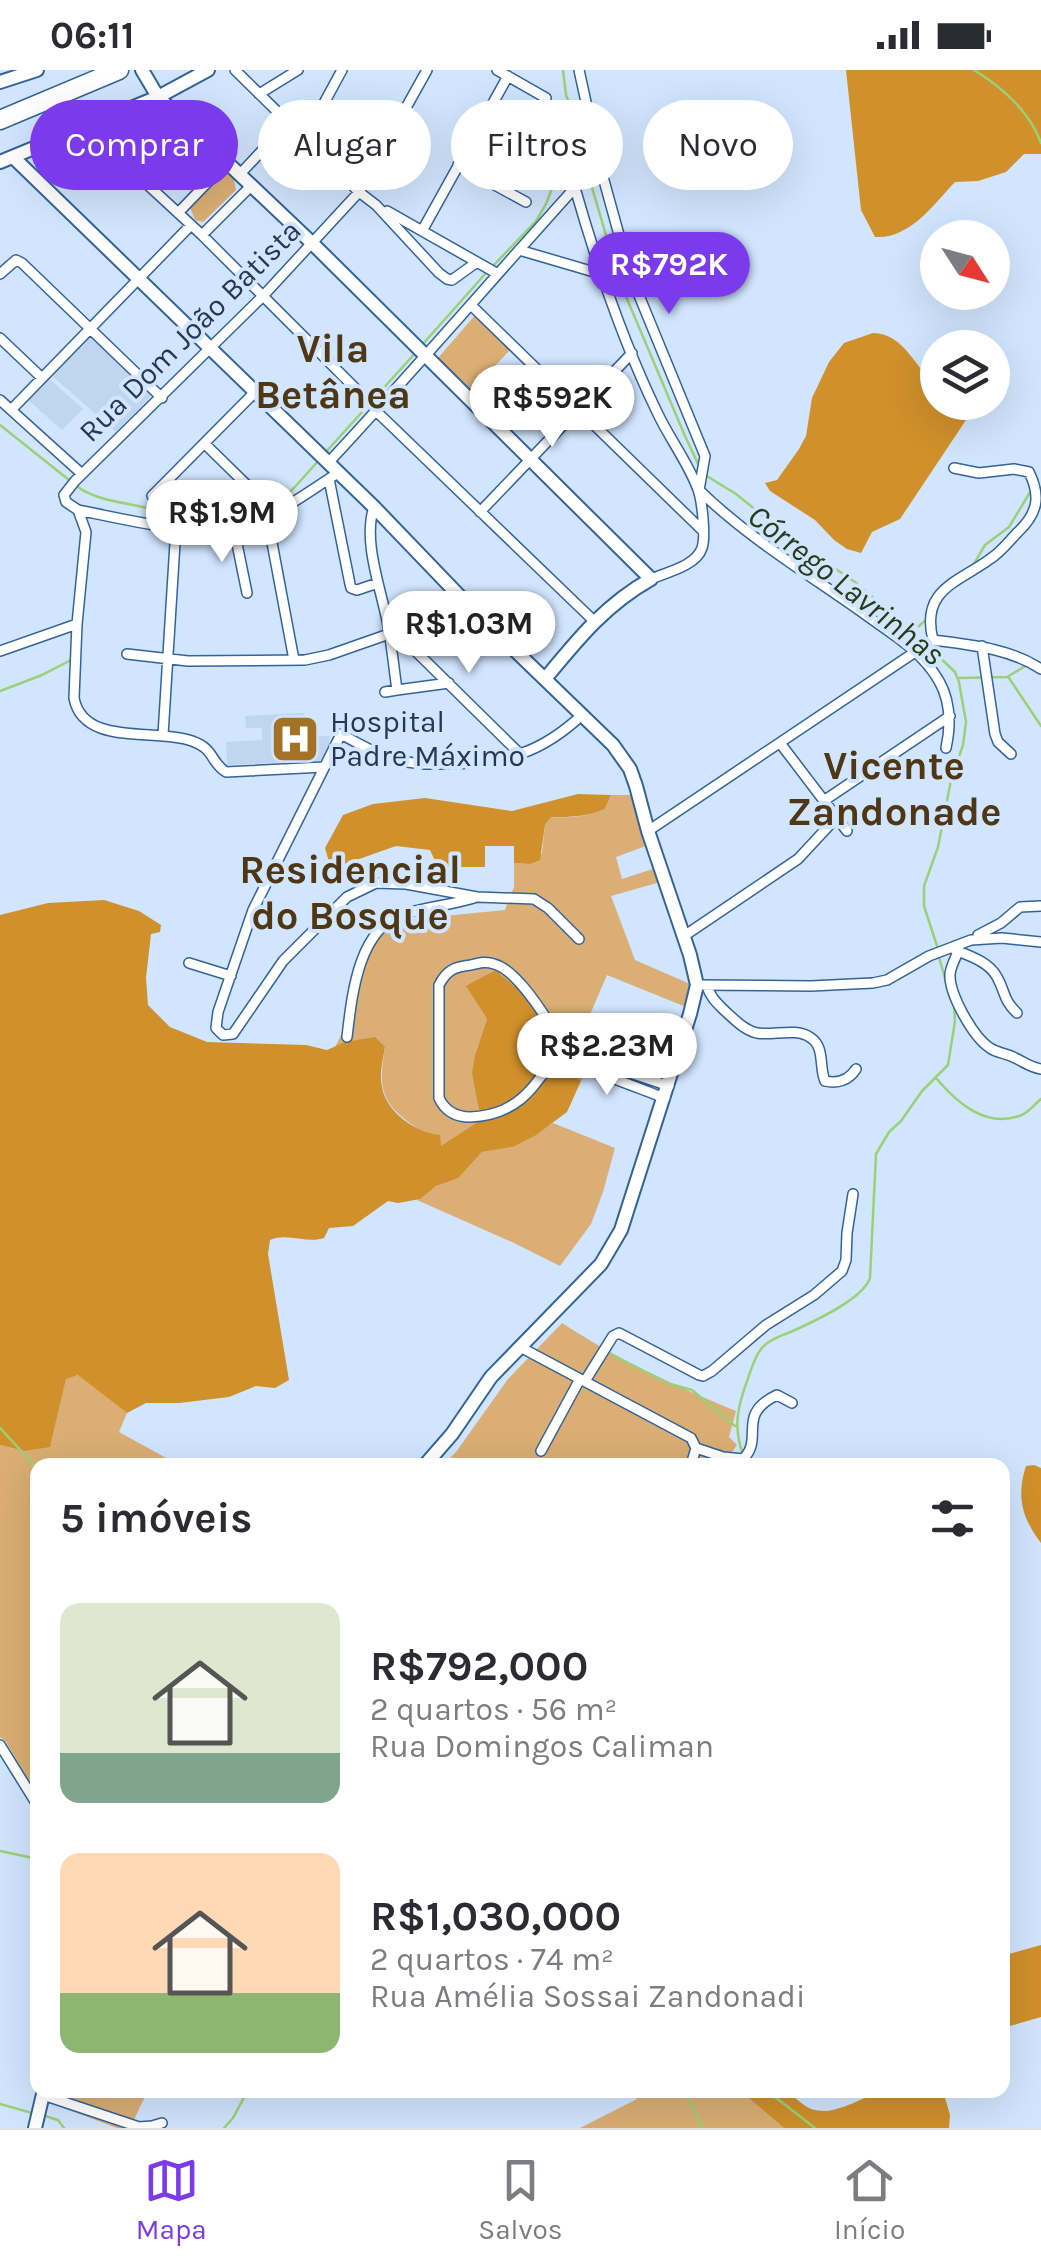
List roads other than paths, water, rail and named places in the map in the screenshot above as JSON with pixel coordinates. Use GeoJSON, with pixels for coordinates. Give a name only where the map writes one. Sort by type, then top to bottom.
{"type":"FeatureCollection","features":[{"type":"Feature","properties":{"kind":"highway"},"geometry":{"type":"LineString","coordinates":[[0,120],[118,70]]}},
{"type":"Feature","properties":{"kind":"street"},"geometry":{"type":"LineString","coordinates":[[0,82],[20,70]]}},
{"type":"Feature","properties":{"kind":"street"},"geometry":{"type":"LineString","coordinates":[[0,82],[36,70]]}},
{"type":"Feature","properties":{"kind":"street"},"geometry":{"type":"LineString","coordinates":[[151,100],[208,70]]}},
{"type":"Feature","properties":{"kind":"street"},"geometry":{"type":"LineString","coordinates":[[235,70],[266,100]]}},
{"type":"Feature","properties":{"kind":"street"},"geometry":{"type":"LineString","coordinates":[[260,94],[298,70]]}},
{"type":"Feature","properties":{"kind":"street"},"geometry":{"type":"LineString","coordinates":[[326,100],[342,70]]}},
{"type":"Feature","properties":{"kind":"street","name":"Rua Dom João Batista"},"geometry":{"type":"LineString","coordinates":[[78,510],[64,498],[78,477],[263,296],[359,192],[427,70]]}},
{"type":"Feature","properties":{"kind":"street"},"geometry":{"type":"LineString","coordinates":[[497,70],[546,98]]}},
{"type":"Feature","properties":{"kind":"street"},"geometry":{"type":"LineString","coordinates":[[578,70],[584,100]]}},
{"type":"Feature","properties":{"kind":"street"},"geometry":{"type":"LineString","coordinates":[[146,76],[177,86]]}},
{"type":"Feature","properties":{"kind":"street"},"geometry":{"type":"LineString","coordinates":[[146,76],[161,100]]}},
{"type":"Feature","properties":{"kind":"street"},"geometry":{"type":"LineString","coordinates":[[135,100],[146,76]]}},
{"type":"Feature","properties":{"kind":"street"},"geometry":{"type":"LineString","coordinates":[[494,100],[508,76]]}},
{"type":"Feature","properties":{"kind":"street"},"geometry":{"type":"LineString","coordinates":[[30,149],[6,159],[140,278],[613,745],[630,769],[684,936],[702,986],[710,995],[752,1032],[799,1033],[812,1038],[820,1049],[825,1081],[841,1081],[856,1069]]}},
{"type":"Feature","properties":{"kind":"street"},"geometry":{"type":"LineString","coordinates":[[258,155],[240,174],[651,579]]}},
{"type":"Feature","properties":{"kind":"street"},"geometry":{"type":"LineString","coordinates":[[422,231],[451,178]]}},
{"type":"Feature","properties":{"kind":"street"},"geometry":{"type":"LineString","coordinates":[[202,235],[252,185]]}},
{"type":"Feature","properties":{"kind":"street"},"geometry":{"type":"LineString","coordinates":[[153,190],[362,395]]}},
{"type":"Feature","properties":{"kind":"street"},"geometry":{"type":"LineString","coordinates":[[178,213],[200,190]]}},
{"type":"Feature","properties":{"kind":"street"},"geometry":{"type":"LineString","coordinates":[[504,190],[526,202]]}},
{"type":"Feature","properties":{"kind":"street"},"geometry":{"type":"LineString","coordinates":[[376,205],[446,279],[489,268],[519,250],[573,190]]}},
{"type":"Feature","properties":{"kind":"street"},"geometry":{"type":"LineString","coordinates":[[580,190],[610,302],[657,414],[699,490],[769,546],[926,645],[982,646],[1022,658],[1041,669]]}},
{"type":"Feature","properties":{"kind":"street"},"geometry":{"type":"LineString","coordinates":[[545,679],[594,621],[621,597],[692,561],[703,545],[699,490],[705,456],[630,271],[604,190]]}},
{"type":"Feature","properties":{"kind":"street"},"geometry":{"type":"LineString","coordinates":[[359,192],[489,268]]}},
{"type":"Feature","properties":{"kind":"street"},"geometry":{"type":"LineString","coordinates":[[11,410],[191,225]]}},
{"type":"Feature","properties":{"kind":"street"},"geometry":{"type":"LineString","coordinates":[[519,250],[601,274]]}},
{"type":"Feature","properties":{"kind":"street"},"geometry":{"type":"LineString","coordinates":[[0,274],[16,260],[29,269],[162,398]]}},
{"type":"Feature","properties":{"kind":"street"},"geometry":{"type":"LineString","coordinates":[[324,767],[226,772],[220,769],[212,753],[190,740],[116,732],[87,723],[74,698],[86,532],[78,510],[199,530],[234,529],[268,516],[327,465],[376,411],[420,350],[472,306],[489,268]]}},
{"type":"Feature","properties":{"kind":"street"},"geometry":{"type":"LineString","coordinates":[[472,306],[703,532]]}},
{"type":"Feature","properties":{"kind":"street"},"geometry":{"type":"LineString","coordinates":[[0,338],[42,378]]}},
{"type":"Feature","properties":{"kind":"street"},"geometry":{"type":"LineString","coordinates":[[480,512],[632,353]]}},
{"type":"Feature","properties":{"kind":"street"},"geometry":{"type":"LineString","coordinates":[[152,496],[255,392]]}},
{"type":"Feature","properties":{"kind":"street"},"geometry":{"type":"LineString","coordinates":[[0,400],[78,477]]}},
{"type":"Feature","properties":{"kind":"street"},"geometry":{"type":"LineString","coordinates":[[376,411],[594,621]]}},
{"type":"Feature","properties":{"kind":"street"},"geometry":{"type":"LineString","coordinates":[[205,444],[257,495]]}},
{"type":"Feature","properties":{"kind":"street"},"geometry":{"type":"LineString","coordinates":[[327,465],[350,584],[357,590],[378,583]]}},
{"type":"Feature","properties":{"kind":"street"},"geometry":{"type":"LineString","coordinates":[[946,748],[950,716],[926,645],[933,608],[944,589],[991,559],[1030,522],[1040,499],[1028,472],[1014,469],[980,473],[954,468]]}},
{"type":"Feature","properties":{"kind":"street"},"geometry":{"type":"LineString","coordinates":[[168,480],[188,498]]}},
{"type":"Feature","properties":{"kind":"street"},"geometry":{"type":"LineString","coordinates":[[374,507],[371,531],[389,629],[391,691],[448,683]]}},
{"type":"Feature","properties":{"kind":"street"},"geometry":{"type":"LineString","coordinates":[[268,516],[294,660]]}},
{"type":"Feature","properties":{"kind":"street"},"geometry":{"type":"LineString","coordinates":[[163,736],[176,527]]}},
{"type":"Feature","properties":{"kind":"street"},"geometry":{"type":"LineString","coordinates":[[234,529],[247,593]]}},
{"type":"Feature","properties":{"kind":"street"},"geometry":{"type":"LineString","coordinates":[[420,656],[470,606]]}},
{"type":"Feature","properties":{"kind":"street"},"geometry":{"type":"LineString","coordinates":[[0,651],[77,624]]}},
{"type":"Feature","properties":{"kind":"street"},"geometry":{"type":"LineString","coordinates":[[127,654],[168,660],[294,660],[328,655],[389,629]]}},
{"type":"Feature","properties":{"kind":"street"},"geometry":{"type":"LineString","coordinates":[[389,629],[521,756]]}},
{"type":"Feature","properties":{"kind":"street"},"geometry":{"type":"LineString","coordinates":[[648,830],[926,645]]}},
{"type":"Feature","properties":{"kind":"street"},"geometry":{"type":"LineString","coordinates":[[982,646],[995,734],[1010,754]]}},
{"type":"Feature","properties":{"kind":"street"},"geometry":{"type":"LineString","coordinates":[[579,938],[534,899],[477,897],[389,882],[364,887],[329,913],[283,960],[241,1025],[228,1036],[218,1032],[215,1023],[253,910],[341,734],[401,761],[468,763],[521,756],[553,740],[582,715]]}},
{"type":"Feature","properties":{"kind":"street"},"geometry":{"type":"LineString","coordinates":[[825,800],[950,716]]}},
{"type":"Feature","properties":{"kind":"street"},"geometry":{"type":"LineString","coordinates":[[780,742],[847,831]]}},
{"type":"Feature","properties":{"kind":"street"},"geometry":{"type":"LineString","coordinates":[[684,936],[798,859],[837,817]]}},
{"type":"Feature","properties":{"kind":"street"},"geometry":{"type":"LineString","coordinates":[[347,1037],[362,962],[376,930],[408,912],[477,897]]}},
{"type":"Feature","properties":{"kind":"street"},"geometry":{"type":"LineString","coordinates":[[702,986],[887,980],[932,955],[953,950],[1001,924],[1020,908],[1041,906]]}},
{"type":"Feature","properties":{"kind":"street"},"geometry":{"type":"LineString","coordinates":[[971,940],[1041,942]]}},
{"type":"Feature","properties":{"kind":"street"},"geometry":{"type":"LineString","coordinates":[[953,950],[993,971],[1004,997],[1018,1012]]}},
{"type":"Feature","properties":{"kind":"street"},"geometry":{"type":"LineString","coordinates":[[953,950],[952,985],[974,1030],[992,1050],[1041,1069]]}},
{"type":"Feature","properties":{"kind":"street"},"geometry":{"type":"LineString","coordinates":[[484,962],[503,967],[513,974],[564,1048],[667,1092],[559,1063],[548,1068],[529,1092],[507,1109],[472,1117],[449,1112],[439,1098],[439,984],[455,967],[484,962]]}},
{"type":"Feature","properties":{"kind":"street"},"geometry":{"type":"LineString","coordinates":[[189,963],[231,976]]}},
{"type":"Feature","properties":{"kind":"street"},"geometry":{"type":"LineString","coordinates":[[432,1458],[492,1376],[601,1264],[613,1246],[702,986]]}},
{"type":"Feature","properties":{"kind":"street"},"geometry":{"type":"LineString","coordinates":[[548,1068],[553,1030]]}},
{"type":"Feature","properties":{"kind":"street"},"geometry":{"type":"LineString","coordinates":[[541,1451],[582,1380],[619,1332],[703,1376],[766,1325],[829,1284],[842,1271],[846,1260],[853,1194]]}},
{"type":"Feature","properties":{"kind":"street"},"geometry":{"type":"LineString","coordinates":[[520,1347],[691,1438],[696,1448],[693,1458]]}},
{"type":"Feature","properties":{"kind":"street"},"geometry":{"type":"LineString","coordinates":[[741,1458],[750,1450],[757,1408],[777,1395],[792,1403]]}},
{"type":"Feature","properties":{"kind":"street"},"geometry":{"type":"LineString","coordinates":[[696,1448],[724,1458]]}},
{"type":"Feature","properties":{"kind":"street"},"geometry":{"type":"LineString","coordinates":[[0,1745],[30,1793]]}},
{"type":"Feature","properties":{"kind":"street"},"geometry":{"type":"LineString","coordinates":[[35,2128],[42,2098]]}},
{"type":"Feature","properties":{"kind":"street"},"geometry":{"type":"LineString","coordinates":[[59,2098],[138,2127],[162,2123]]}},
{"type":"Feature","properties":{"kind":"waterway"},"geometry":{"type":"LineString","coordinates":[[492,267],[536,221],[554,183],[574,116],[563,70]]}},
{"type":"Feature","properties":{"kind":"waterway"},"geometry":{"type":"LineString","coordinates":[[974,70],[1014,101],[1041,143]]}},
{"type":"Feature","properties":{"kind":"waterway","name":"Córrego Lavrinhas"},"geometry":{"type":"LineString","coordinates":[[593,190],[619,280],[700,468]]}},
{"type":"Feature","properties":{"kind":"waterway"},"geometry":{"type":"LineString","coordinates":[[422,345],[486,273]]}},
{"type":"Feature","properties":{"kind":"waterway"},"geometry":{"type":"LineString","coordinates":[[325,453],[417,351]]}},
{"type":"Feature","properties":{"kind":"waterway"},"geometry":{"type":"LineString","coordinates":[[0,425],[69,480]]}},
{"type":"Feature","properties":{"kind":"waterway"},"geometry":{"type":"LineString","coordinates":[[75,485],[118,502],[198,518],[231,520],[263,512],[279,502],[320,459]]}},
{"type":"Feature","properties":{"kind":"waterway","name":"Córrego Lavrinhas"},"geometry":{"type":"LineString","coordinates":[[705,475],[855,582],[924,643]]}},
{"type":"Feature","properties":{"kind":"waterway"},"geometry":{"type":"LineString","coordinates":[[974,564],[985,545],[1009,527],[1032,489]]}},
{"type":"Feature","properties":{"kind":"waterway"},"geometry":{"type":"LineString","coordinates":[[908,625],[919,626],[927,619]]}},
{"type":"Feature","properties":{"kind":"waterway","name":"Córrego Lavrinhas"},"geometry":{"type":"LineString","coordinates":[[930,648],[955,672],[966,722],[938,847],[924,886],[924,906],[938,949]]}},
{"type":"Feature","properties":{"kind":"waterway"},"geometry":{"type":"LineString","coordinates":[[0,691],[71,660]]}},
{"type":"Feature","properties":{"kind":"waterway"},"geometry":{"type":"LineString","coordinates":[[959,678],[1007,677],[1027,665]]}},
{"type":"Feature","properties":{"kind":"waterway"},"geometry":{"type":"LineString","coordinates":[[1009,678],[1041,726]]}},
{"type":"Feature","properties":{"kind":"waterway","name":"Córrego Lavrinhas"},"geometry":{"type":"LineString","coordinates":[[939,957],[949,993]]}},
{"type":"Feature","properties":{"kind":"waterway","name":"Córrego Lavrinhas"},"geometry":{"type":"LineString","coordinates":[[742,1452],[737,1426],[739,1410],[761,1349],[848,1301],[870,1278],[876,1154],[922,1091],[948,1065],[954,1005]]}},
{"type":"Feature","properties":{"kind":"waterway"},"geometry":{"type":"LineString","coordinates":[[936,1078],[973,1111],[996,1119],[1022,1115],[1041,1099]]}},
{"type":"Feature","properties":{"kind":"waterway"},"geometry":{"type":"LineString","coordinates":[[610,1354],[670,1384],[692,1390],[735,1426]]}},
{"type":"Feature","properties":{"kind":"waterway"},"geometry":{"type":"LineString","coordinates":[[0,1428],[30,1460]]}},
{"type":"Feature","properties":{"kind":"waterway"},"geometry":{"type":"LineString","coordinates":[[0,1851],[30,1857]]}},
{"type":"Feature","properties":{"kind":"waterway","name":"Córrego Lavrinhas"},"geometry":{"type":"LineString","coordinates":[[224,2128],[244,2098]]}},
{"type":"Feature","properties":{"kind":"waterway"},"geometry":{"type":"LineString","coordinates":[[689,2098],[703,2128]]}},
{"type":"Feature","properties":{"kind":"waterway"},"geometry":{"type":"LineString","coordinates":[[776,2098],[815,2128]]}},
{"type":"Feature","properties":{"kind":"waterway"},"geometry":{"type":"LineString","coordinates":[[0,2104],[32,2113]]}},
{"type":"Feature","properties":{"kind":"waterway"},"geometry":{"type":"LineString","coordinates":[[45,2116],[58,2120],[64,2128]]}},
{"type":"Feature","properties":{"kind":"place","name":"Hospital Padre Máximo"},"geometry":{"type":"Point","coordinates":[295,739]}},
{"type":"Feature","properties":{"kind":"district","name":"Vila Betânea"},"geometry":{"type":"Point","coordinates":[333,371]}},
{"type":"Feature","properties":{"kind":"district","name":"Vicente Zandonade"},"geometry":{"type":"Point","coordinates":[894,788]}},
{"type":"Feature","properties":{"kind":"district","name":"Residencial do Bosque"},"geometry":{"type":"Point","coordinates":[350,892]}}]}
